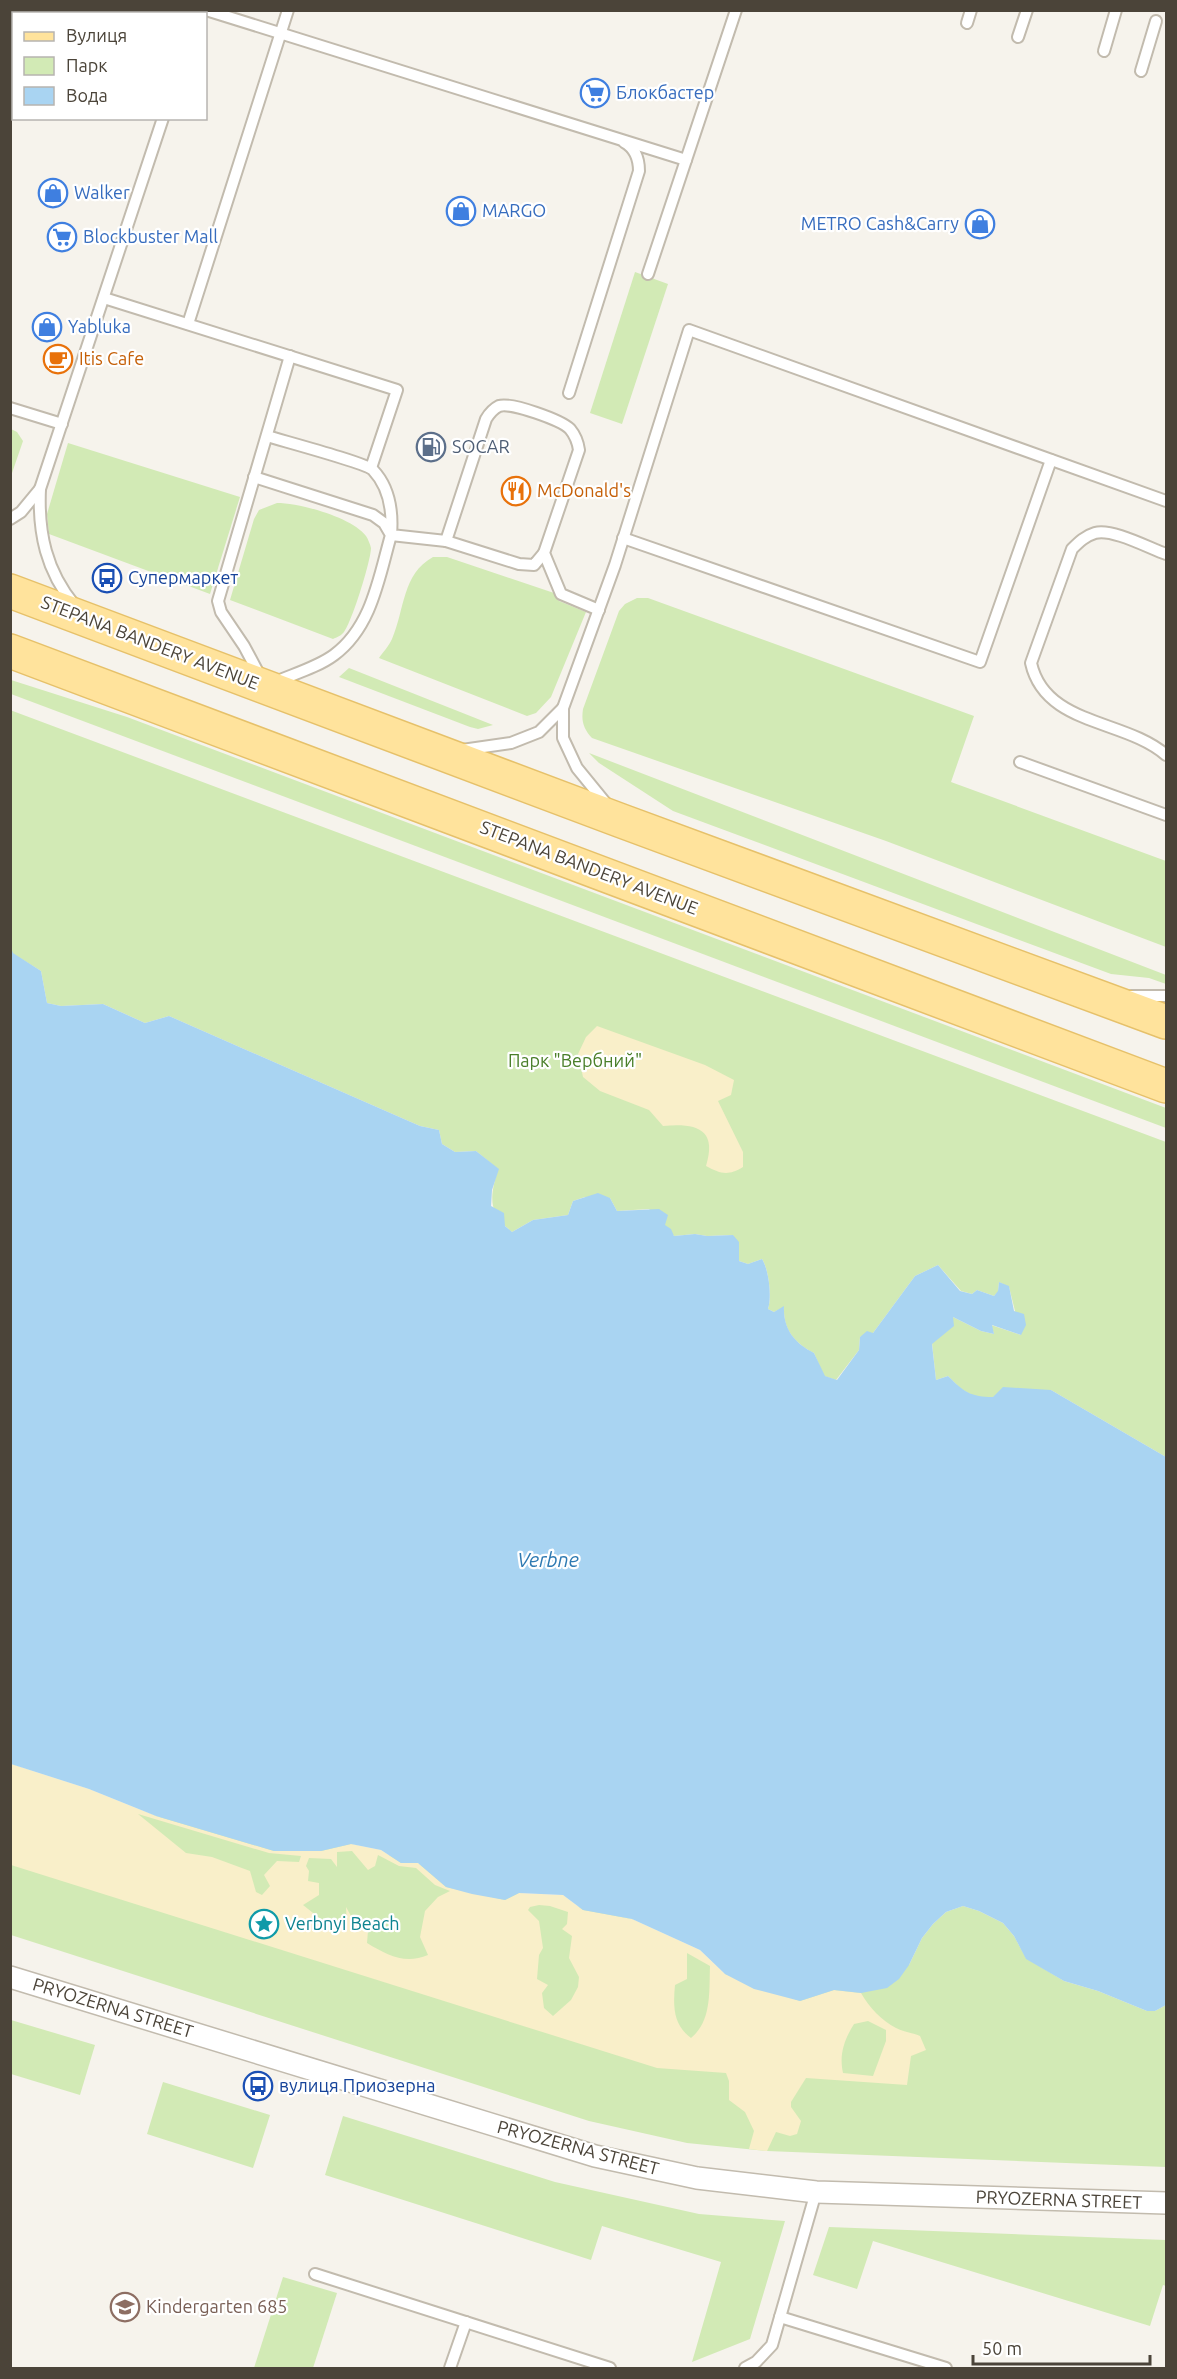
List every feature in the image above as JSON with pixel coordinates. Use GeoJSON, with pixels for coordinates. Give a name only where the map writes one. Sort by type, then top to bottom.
{"type":"FeatureCollection","features":[{"type":"Feature","properties":{"kind":"main road","name":"STEPANA BANDERY AVENUE"},"geometry":{"type":"LineString","coordinates":[[10,591],[619,820],[1167,1022]]}},
{"type":"Feature","properties":{"kind":"main road","name":"STEPANA BANDERY AVENUE"},"geometry":{"type":"LineString","coordinates":[[10,651],[1167,1086]]}},
{"type":"Feature","properties":{"kind":"street","name":"PRYOZERNA STREET"},"geometry":{"type":"LineString","coordinates":[[10,1977],[596,2156],[697,2178],[816,2192],[1167,2203]]}},
{"type":"Feature","properties":{"kind":"lane"},"geometry":{"type":"LineString","coordinates":[[206,10],[686,160]]}},
{"type":"Feature","properties":{"kind":"lane"},"geometry":{"type":"LineString","coordinates":[[188,324],[288,10]]}},
{"type":"Feature","properties":{"kind":"lane"},"geometry":{"type":"LineString","coordinates":[[648,274],[736,10]]}},
{"type":"Feature","properties":{"kind":"lane"},"geometry":{"type":"LineString","coordinates":[[967,23],[971,10]]}},
{"type":"Feature","properties":{"kind":"lane"},"geometry":{"type":"LineString","coordinates":[[1018,37],[1027,10]]}},
{"type":"Feature","properties":{"kind":"lane"},"geometry":{"type":"LineString","coordinates":[[1104,51],[1116,10]]}},
{"type":"Feature","properties":{"kind":"lane"},"geometry":{"type":"LineString","coordinates":[[1141,71],[1156,21]]}},
{"type":"Feature","properties":{"kind":"lane"},"geometry":{"type":"LineString","coordinates":[[85,618],[69,599],[54,572],[43,545],[39,512],[40,489],[162,120]]}},
{"type":"Feature","properties":{"kind":"lane"},"geometry":{"type":"LineString","coordinates":[[569,393],[639,171],[636,154],[630,146],[618,139]]}},
{"type":"Feature","properties":{"kind":"lane"},"geometry":{"type":"LineString","coordinates":[[105,298],[397,390],[371,468]]}},
{"type":"Feature","properties":{"kind":"lane"},"geometry":{"type":"LineString","coordinates":[[619,820],[578,768],[563,738],[563,708],[623,538],[689,330],[1167,501]]}},
{"type":"Feature","properties":{"kind":"lane"},"geometry":{"type":"LineString","coordinates":[[267,436],[371,468],[385,486],[391,503],[392,535],[367,617],[356,634],[334,655],[266,687],[244,646],[221,612],[218,602],[290,357]]}},
{"type":"Feature","properties":{"kind":"lane"},"geometry":{"type":"LineString","coordinates":[[254,477],[373,515],[384,523],[392,535],[446,541],[519,564],[534,565],[544,553],[579,450],[578,442],[570,429],[557,420],[509,405],[499,406],[491,411],[446,541]]}},
{"type":"Feature","properties":{"kind":"lane"},"geometry":{"type":"LineString","coordinates":[[10,408],[62,424]]}},
{"type":"Feature","properties":{"kind":"lane"},"geometry":{"type":"LineString","coordinates":[[623,538],[980,662],[1051,460]]}},
{"type":"Feature","properties":{"kind":"lane"},"geometry":{"type":"LineString","coordinates":[[10,519],[21,512],[40,489]]}},
{"type":"Feature","properties":{"kind":"lane"},"geometry":{"type":"LineString","coordinates":[[1167,554],[1109,533],[1096,533],[1081,540],[1072,549],[1031,663],[1034,677],[1045,693],[1061,708],[1154,744],[1167,755]]}},
{"type":"Feature","properties":{"kind":"lane"},"geometry":{"type":"LineString","coordinates":[[544,553],[561,594],[599,610]]}},
{"type":"Feature","properties":{"kind":"lane"},"geometry":{"type":"LineString","coordinates":[[440,753],[511,743],[543,730],[563,708]]}},
{"type":"Feature","properties":{"kind":"lane"},"geometry":{"type":"LineString","coordinates":[[1020,762],[1167,815]]}},
{"type":"Feature","properties":{"kind":"lane"},"geometry":{"type":"LineString","coordinates":[[1092,995],[1167,996]]}},
{"type":"Feature","properties":{"kind":"lane"},"geometry":{"type":"LineString","coordinates":[[745,2368],[756,2362],[772,2345],[816,2192]]}},
{"type":"Feature","properties":{"kind":"lane"},"geometry":{"type":"LineString","coordinates":[[315,2274],[610,2368]]}},
{"type":"Feature","properties":{"kind":"lane"},"geometry":{"type":"LineString","coordinates":[[780,2317],[946,2368]]}},
{"type":"Feature","properties":{"kind":"lane"},"geometry":{"type":"LineString","coordinates":[[450,2368],[466,2322]]}},
{"type":"Feature","properties":{"kind":"green space"},"geometry":{"type":"Polygon","coordinates":[[[635,272],[668,284],[622,424],[590,413],[635,272]]]}},
{"type":"Feature","properties":{"kind":"green space"},"geometry":{"type":"Polygon","coordinates":[[[11,429],[17,432],[23,441],[11,476],[11,429]]]}},
{"type":"Feature","properties":{"kind":"green space"},"geometry":{"type":"Polygon","coordinates":[[[68,443],[240,497],[210,594],[49,534],[47,514],[68,443]]]}},
{"type":"Feature","properties":{"kind":"green space"},"geometry":{"type":"Polygon","coordinates":[[[277,503],[311,508],[337,517],[359,529],[369,542],[371,548],[368,565],[352,616],[344,632],[333,639],[230,600],[254,519],[259,510],[277,503]]]}},
{"type":"Feature","properties":{"kind":"green space"},"geometry":{"type":"Polygon","coordinates":[[[433,557],[447,557],[554,593],[559,601],[586,612],[551,697],[536,713],[527,716],[379,658],[392,639],[406,593],[415,573],[433,557]]]}},
{"type":"Feature","properties":{"kind":"green space"},"geometry":{"type":"Polygon","coordinates":[[[637,598],[648,598],[974,716],[951,782],[1166,861],[1166,947],[886,841],[592,738],[584,725],[583,709],[619,611],[625,604],[637,598]]]}},
{"type":"Feature","properties":{"kind":"green space"},"geometry":{"type":"Polygon","coordinates":[[[349,668],[493,725],[478,729],[470,727],[339,677],[349,668]]]}},
{"type":"Feature","properties":{"kind":"green space"},"geometry":{"type":"Polygon","coordinates":[[[11,680],[127,717],[1166,1108],[1166,1128],[11,694],[11,680]]]}},
{"type":"Feature","properties":{"kind":"green space","name":"Парк \"Вербний\""},"geometry":{"type":"Polygon","coordinates":[[[10,710],[1166,1142],[1166,1457],[1051,1390],[976,1397],[961,1389],[948,1376],[936,1380],[932,1343],[941,1335],[953,1317],[981,1331],[994,1334],[991,1325],[1021,1335],[1009,1287],[999,1282],[998,1292],[994,1296],[977,1290],[972,1294],[961,1291],[938,1265],[915,1276],[873,1333],[860,1337],[859,1350],[836,1380],[824,1376],[814,1353],[795,1340],[785,1322],[784,1307],[774,1312],[768,1309],[770,1291],[762,1259],[748,1264],[739,1261],[733,1235],[674,1236],[649,1209],[617,1211],[610,1198],[585,1197],[573,1201],[568,1215],[533,1220],[512,1232],[494,1211],[492,1196],[498,1169],[476,1151],[455,1152],[442,1144],[439,1130],[420,1126],[169,1016],[145,1023],[103,1004],[61,1006],[47,1003],[41,971],[12,953],[10,710]]]}},
{"type":"Feature","properties":{"kind":"green space"},"geometry":{"type":"Polygon","coordinates":[[[589,753],[1166,975],[1166,984],[1149,978],[1111,974],[673,811],[599,763],[589,753]]]}},
{"type":"Feature","properties":{"kind":"green space"},"geometry":{"type":"Polygon","coordinates":[[[11,1764],[156,1816],[351,1844],[519,1893],[632,1919],[725,1974],[909,1965],[922,1938],[946,1912],[963,1906],[979,1911],[1003,1923],[1014,1936],[1026,1958],[1064,1981],[1098,1991],[1147,2011],[1155,2011],[1166,2005],[1166,2167],[767,2151],[687,2143],[589,2121],[11,1935],[11,1764]]]}},
{"type":"Feature","properties":{"kind":"green space"},"geometry":{"type":"Polygon","coordinates":[[[11,2020],[95,2045],[80,2095],[11,2074],[11,2020]]]}},
{"type":"Feature","properties":{"kind":"green space"},"geometry":{"type":"Polygon","coordinates":[[[163,2082],[270,2115],[253,2168],[147,2134],[163,2082]]]}},
{"type":"Feature","properties":{"kind":"green space"},"geometry":{"type":"Polygon","coordinates":[[[343,2116],[555,2182],[699,2214],[785,2221],[750,2339],[692,2362],[721,2262],[602,2226],[591,2260],[325,2175],[343,2116]]]}},
{"type":"Feature","properties":{"kind":"green space"},"geometry":{"type":"Polygon","coordinates":[[[829,2227],[1166,2240],[1166,2286],[1163,2285],[1150,2326],[873,2241],[857,2289],[813,2275],[829,2227]]]}},
{"type":"Feature","properties":{"kind":"green space"},"geometry":{"type":"Polygon","coordinates":[[[283,2277],[337,2293],[313,2368],[254,2368],[283,2277]]]}},
{"type":"Feature","properties":{"kind":"sand"},"geometry":{"type":"Polygon","coordinates":[[[597,1026],[705,1065],[734,1080],[731,1095],[718,1101],[743,1152],[743,1167],[724,1173],[706,1166],[709,1143],[701,1131],[694,1127],[663,1126],[649,1110],[600,1091],[583,1077],[578,1054],[586,1037],[597,1026]]]}},
{"type":"Feature","properties":{"kind":"sand","name":"Verbnyi Beach"},"geometry":{"type":"Polygon","coordinates":[[[11,1764],[89,1789],[156,1816],[274,1851],[321,1851],[351,1844],[381,1850],[401,1863],[418,1863],[446,1887],[505,1900],[519,1893],[563,1895],[583,1910],[632,1919],[700,1950],[725,1974],[800,2001],[834,1990],[861,1993],[886,2022],[920,2036],[926,2050],[911,2056],[907,2085],[806,2078],[791,2102],[791,2107],[801,2121],[797,2134],[790,2136],[776,2132],[767,2151],[749,2149],[754,2131],[745,2112],[729,2100],[729,2081],[726,2073],[657,2068],[11,1865],[11,1764]],[[138,1814],[186,1853],[212,1857],[250,1871],[256,1892],[262,1895],[270,1886],[264,1875],[277,1861],[299,1862],[301,1856],[269,1853],[138,1814]],[[352,1851],[337,1852],[337,1867],[331,1859],[309,1858],[306,1866],[309,1871],[308,1881],[319,1883],[319,1895],[303,1905],[327,1924],[347,1926],[346,1907],[355,1923],[369,1919],[367,1943],[389,1955],[412,1959],[428,1955],[420,1937],[425,1911],[438,1897],[450,1891],[435,1885],[416,1868],[399,1866],[378,1855],[375,1866],[368,1870],[352,1851]],[[550,1906],[530,1907],[528,1910],[539,1921],[543,1948],[539,1955],[537,1979],[548,1985],[542,1993],[544,2008],[553,2016],[571,2000],[578,1987],[579,1977],[569,1958],[572,1936],[562,1929],[567,1924],[568,1912],[550,1906]],[[687,1953],[687,1979],[675,1985],[676,2015],[681,2027],[691,2038],[703,2023],[706,2014],[710,1966],[687,1953]],[[868,2021],[854,2024],[842,2054],[843,2073],[873,2076],[886,2041],[886,2030],[868,2021]]]}},
{"type":"Feature","properties":{"kind":"water","name":"Verbne"},"geometry":{"type":"Polygon","coordinates":[[[10,945],[13,953],[41,971],[47,1003],[61,1006],[103,1004],[145,1023],[169,1016],[420,1126],[439,1130],[442,1144],[455,1152],[476,1151],[499,1169],[492,1190],[491,1206],[504,1213],[505,1226],[512,1232],[533,1220],[568,1215],[573,1201],[598,1193],[610,1198],[617,1211],[659,1209],[668,1215],[665,1225],[671,1229],[674,1236],[733,1235],[739,1242],[739,1261],[748,1264],[762,1259],[769,1284],[768,1309],[774,1312],[784,1306],[785,1322],[791,1334],[801,1345],[814,1353],[825,1376],[837,1380],[859,1350],[860,1337],[867,1331],[873,1333],[915,1276],[938,1265],[960,1291],[972,1294],[977,1290],[994,1296],[998,1291],[999,1282],[1009,1286],[1014,1311],[1024,1314],[1026,1325],[1021,1335],[992,1325],[994,1334],[981,1331],[953,1317],[954,1326],[932,1344],[936,1380],[948,1376],[973,1395],[985,1397],[993,1397],[1003,1387],[1051,1390],[1166,1457],[1166,2005],[1155,2011],[1147,2011],[1098,1991],[1064,1981],[1026,1959],[1014,1936],[1003,1923],[963,1906],[946,1912],[933,1924],[922,1938],[909,1965],[899,1979],[887,1988],[861,1993],[834,1990],[800,2001],[754,1989],[725,1974],[700,1950],[632,1919],[583,1910],[563,1895],[519,1893],[505,1900],[472,1894],[446,1887],[418,1863],[401,1863],[381,1850],[351,1844],[321,1851],[274,1851],[156,1816],[89,1789],[11,1764],[10,945]]]}},
{"type":"Feature","properties":{"kind":"place","name":"Блокбастер"},"geometry":{"type":"Point","coordinates":[595,93]}},
{"type":"Feature","properties":{"kind":"place","name":"Walker"},"geometry":{"type":"Point","coordinates":[53,193]}},
{"type":"Feature","properties":{"kind":"place","name":"MARGO"},"geometry":{"type":"Point","coordinates":[461,211]}},
{"type":"Feature","properties":{"kind":"place","name":"METRO Cash&Carry"},"geometry":{"type":"Point","coordinates":[980,224]}},
{"type":"Feature","properties":{"kind":"place","name":"Blockbuster Mall"},"geometry":{"type":"Point","coordinates":[62,237]}},
{"type":"Feature","properties":{"kind":"place","name":"Yabluka"},"geometry":{"type":"Point","coordinates":[47,327]}},
{"type":"Feature","properties":{"kind":"place","name":"Itis Cafe"},"geometry":{"type":"Point","coordinates":[58,359]}},
{"type":"Feature","properties":{"kind":"place","name":"SOCAR"},"geometry":{"type":"Point","coordinates":[431,447]}},
{"type":"Feature","properties":{"kind":"place","name":"McDonald's"},"geometry":{"type":"Point","coordinates":[516,491]}},
{"type":"Feature","properties":{"kind":"place","name":"Супермаркет"},"geometry":{"type":"Point","coordinates":[107,578]}},
{"type":"Feature","properties":{"kind":"place","name":"Verbnyi Beach"},"geometry":{"type":"Point","coordinates":[264,1924]}},
{"type":"Feature","properties":{"kind":"place","name":"вулиця Приозерна"},"geometry":{"type":"Point","coordinates":[258,2086]}},
{"type":"Feature","properties":{"kind":"place","name":"Kindergarten 685"},"geometry":{"type":"Point","coordinates":[125,2307]}}]}
